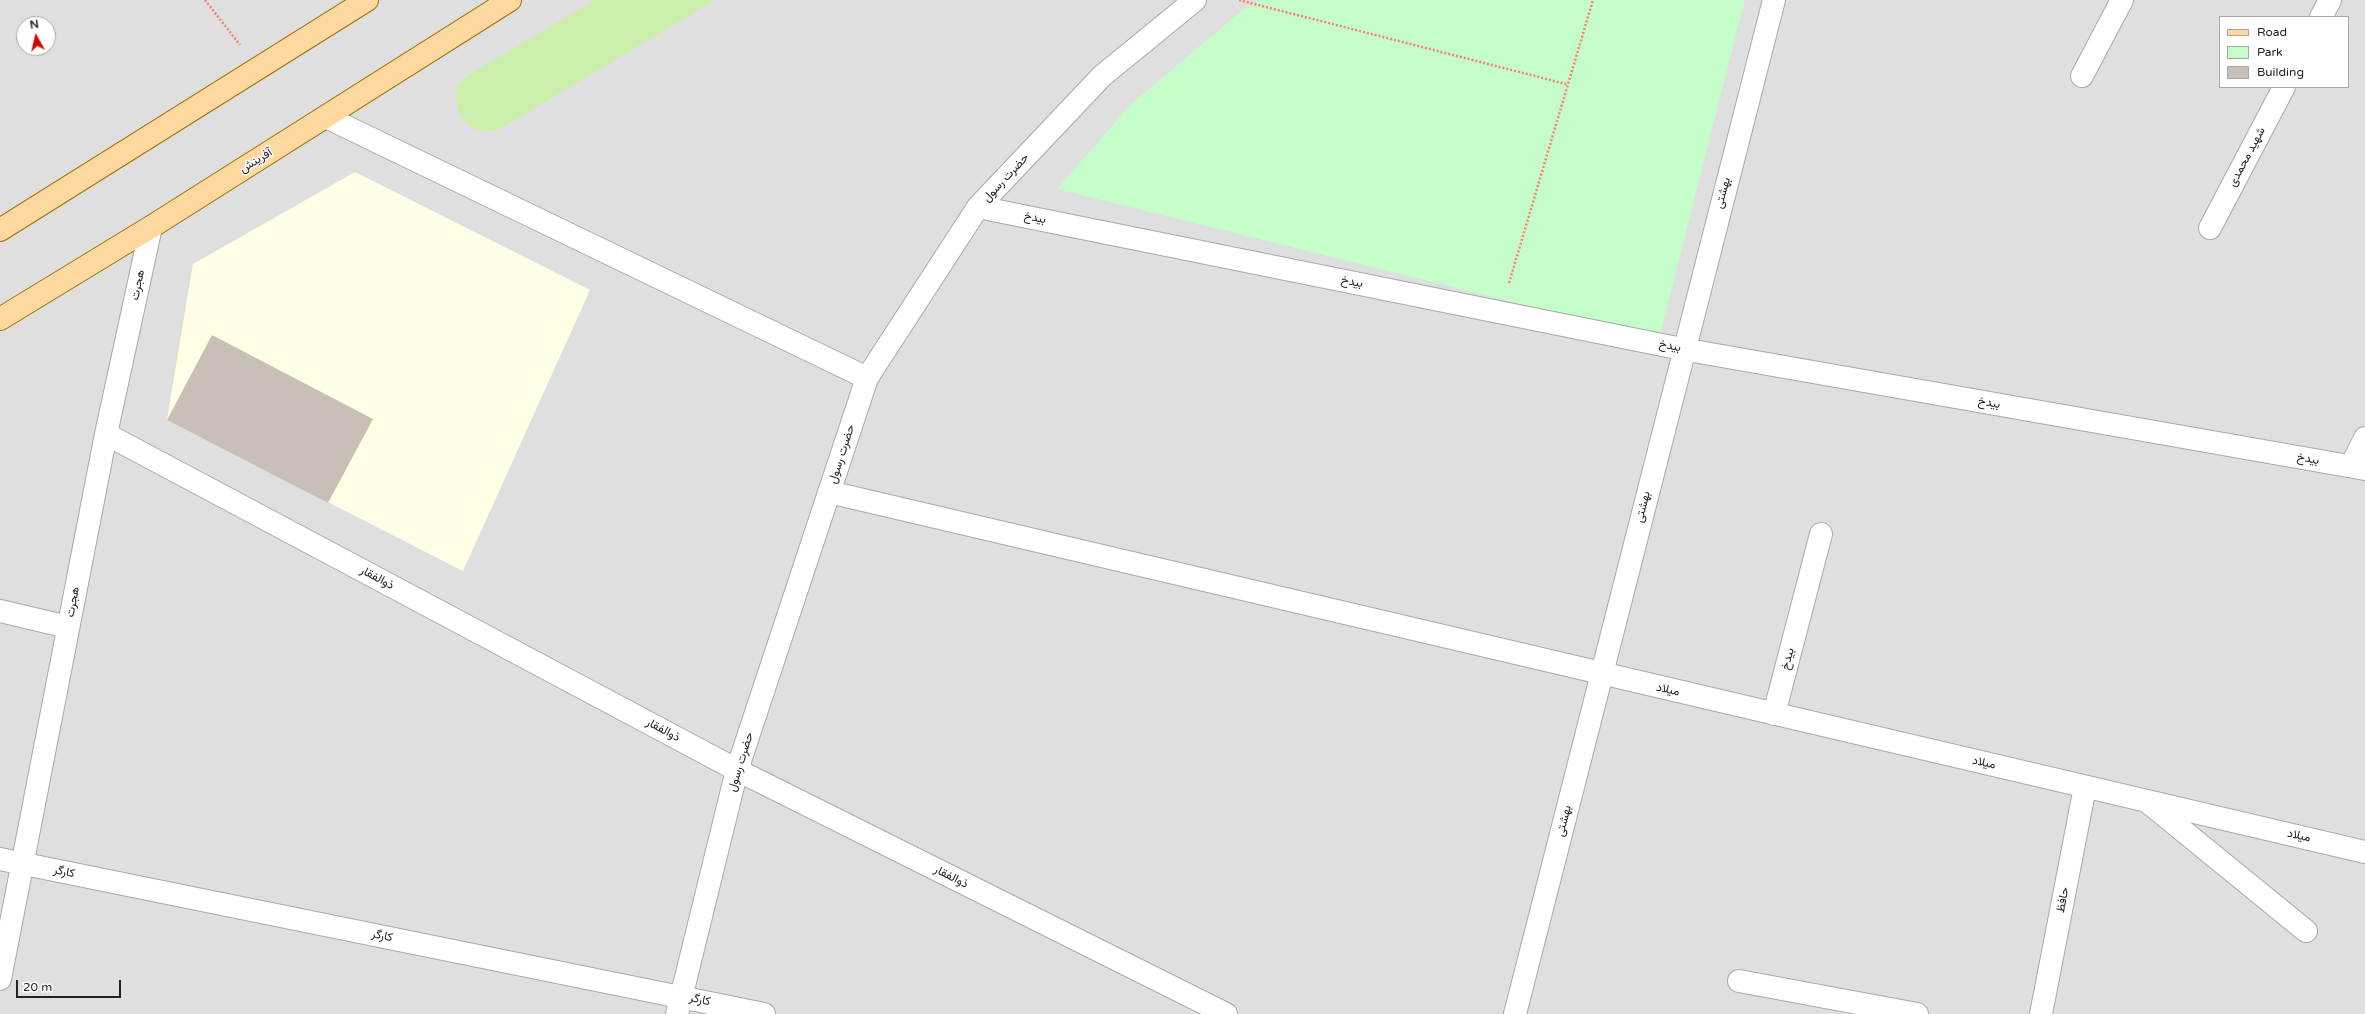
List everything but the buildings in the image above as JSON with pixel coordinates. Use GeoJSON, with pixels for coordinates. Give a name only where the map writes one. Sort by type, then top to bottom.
{"type":"FeatureCollection","features":[{"type":"Feature","properties":{"kind":"main road"},"geometry":{"type":"LineString","coordinates":[[1,227],[367,0]]}},
{"type":"Feature","properties":{"kind":"main road","name":"آفرینش"},"geometry":{"type":"LineString","coordinates":[[0,319],[326,117],[510,0]]}},
{"type":"Feature","properties":{"kind":"street","name":"حضرت رسول"},"geometry":{"type":"LineString","coordinates":[[679,1005],[737,770],[867,378],[978,207],[1102,76],[1195,0]]}},
{"type":"Feature","properties":{"kind":"street","name":"بهشتی"},"geometry":{"type":"LineString","coordinates":[[1515,1014],[1602,674],[1682,349],[1774,0]]}},
{"type":"Feature","properties":{"kind":"street"},"geometry":{"type":"LineString","coordinates":[[2082,76],[2122,0]]}},
{"type":"Feature","properties":{"kind":"street"},"geometry":{"type":"LineString","coordinates":[[2322,16],[2330,0]]}},
{"type":"Feature","properties":{"kind":"street","name":"شهید محمدی"},"geometry":{"type":"LineString","coordinates":[[2210,228],[2283,88]]}},
{"type":"Feature","properties":{"kind":"street"},"geometry":{"type":"LineString","coordinates":[[326,117],[867,378]]}},
{"type":"Feature","properties":{"kind":"street","name":"بیدخ"},"geometry":{"type":"LineString","coordinates":[[978,207],[1682,349],[2358,468]]}},
{"type":"Feature","properties":{"kind":"street","name":"هجرت"},"geometry":{"type":"LineString","coordinates":[[0,979],[106,434],[151,226]]}},
{"type":"Feature","properties":{"kind":"street","name":"ذوالفقار"},"geometry":{"type":"LineString","coordinates":[[106,434],[737,770],[1226,1014]]}},
{"type":"Feature","properties":{"kind":"street"},"geometry":{"type":"LineString","coordinates":[[2358,468],[2365,438]]}},
{"type":"Feature","properties":{"kind":"street","name":"میلاد"},"geometry":{"type":"LineString","coordinates":[[829,492],[2365,852]]}},
{"type":"Feature","properties":{"kind":"street","name":"بیدخ"},"geometry":{"type":"LineString","coordinates":[[1774,714],[1821,534]]}},
{"type":"Feature","properties":{"kind":"street"},"geometry":{"type":"LineString","coordinates":[[0,611],[68,627]]}},
{"type":"Feature","properties":{"kind":"street","name":"حافظ"},"geometry":{"type":"LineString","coordinates":[[2040,1014],[2085,787]]}},
{"type":"Feature","properties":{"kind":"street"},"geometry":{"type":"LineString","coordinates":[[2145,800],[2306,931]]}},
{"type":"Feature","properties":{"kind":"street","name":"کارگر"},"geometry":{"type":"LineString","coordinates":[[0,859],[679,1005],[764,1014]]}},
{"type":"Feature","properties":{"kind":"street"},"geometry":{"type":"LineString","coordinates":[[1739,981],[1917,1014]]}},
{"type":"Feature","properties":{"kind":"path"},"geometry":{"type":"LineString","coordinates":[[205,0],[259,68]]}},
{"type":"Feature","properties":{"kind":"path"},"geometry":{"type":"LineString","coordinates":[[1239,0],[1566,84]]}},
{"type":"Feature","properties":{"kind":"path"},"geometry":{"type":"LineString","coordinates":[[1500,312],[1566,84],[1593,0]]}},
{"type":"Feature","properties":{"kind":"shaded area"},"geometry":{"type":"Polygon","coordinates":[[[0,0],[2365,0],[2365,1014],[0,1014],[0,0]]]}},
{"type":"Feature","properties":{"kind":"shaded area"},"geometry":{"type":"Polygon","coordinates":[[[355,172],[590,290],[463,571],[167,420],[193,264],[355,172]]]}},
{"type":"Feature","properties":{"kind":"green space"},"geometry":{"type":"Polygon","coordinates":[[[595,0],[715,0],[498,130],[480,131],[466,123],[462,118],[456,101],[456,88],[467,76],[595,0]]]}},
{"type":"Feature","properties":{"kind":"green space"},"geometry":{"type":"Polygon","coordinates":[[[1259,0],[1745,0],[1659,338],[1057,189],[1130,105],[1245,8],[1259,0]]]}}]}
